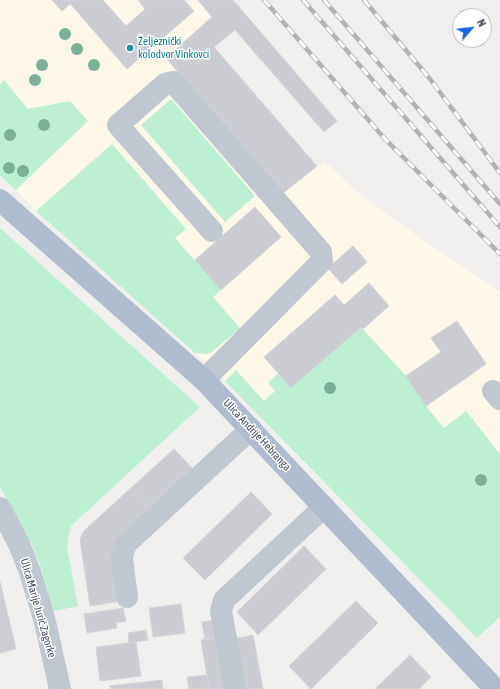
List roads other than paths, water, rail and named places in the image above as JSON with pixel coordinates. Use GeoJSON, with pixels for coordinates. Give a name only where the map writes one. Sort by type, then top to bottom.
{"type":"FeatureCollection","features":[{"type":"Feature","properties":{"kind":"main road","name":"Ulica Andrije Hebranga"},"geometry":{"type":"LineString","coordinates":[[0,200],[204,380],[495,689]]}},
{"type":"Feature","properties":{"kind":"street"},"geometry":{"type":"LineString","coordinates":[[204,380],[322,261],[321,252],[173,82],[168,83],[118,125],[212,231]]}},
{"type":"Feature","properties":{"kind":"street"},"geometry":{"type":"LineString","coordinates":[[127,597],[122,559],[123,551],[128,543],[251,429]]}},
{"type":"Feature","properties":{"kind":"street"},"geometry":{"type":"LineString","coordinates":[[235,689],[221,611],[224,600],[324,507]]}},
{"type":"Feature","properties":{"kind":"street","name":"Ulica Marije Jurić Zagorke"},"geometry":{"type":"LineString","coordinates":[[0,508],[19,544],[30,572],[60,689]]}},
{"type":"Feature","properties":{"kind":"railway"},"geometry":{"type":"LineString","coordinates":[[264,0],[385,139],[500,254]]}},
{"type":"Feature","properties":{"kind":"railway"},"geometry":{"type":"LineString","coordinates":[[303,0],[500,227]]}},
{"type":"Feature","properties":{"kind":"railway"},"geometry":{"type":"LineString","coordinates":[[324,0],[500,204]]}},
{"type":"Feature","properties":{"kind":"railway"},"geometry":{"type":"LineString","coordinates":[[364,0],[430,79],[500,173]]}},
{"type":"Feature","properties":{"kind":"place","name":"Željeznički kolodvor Vinkovci"},"geometry":{"type":"Point","coordinates":[130,48]}}]}
